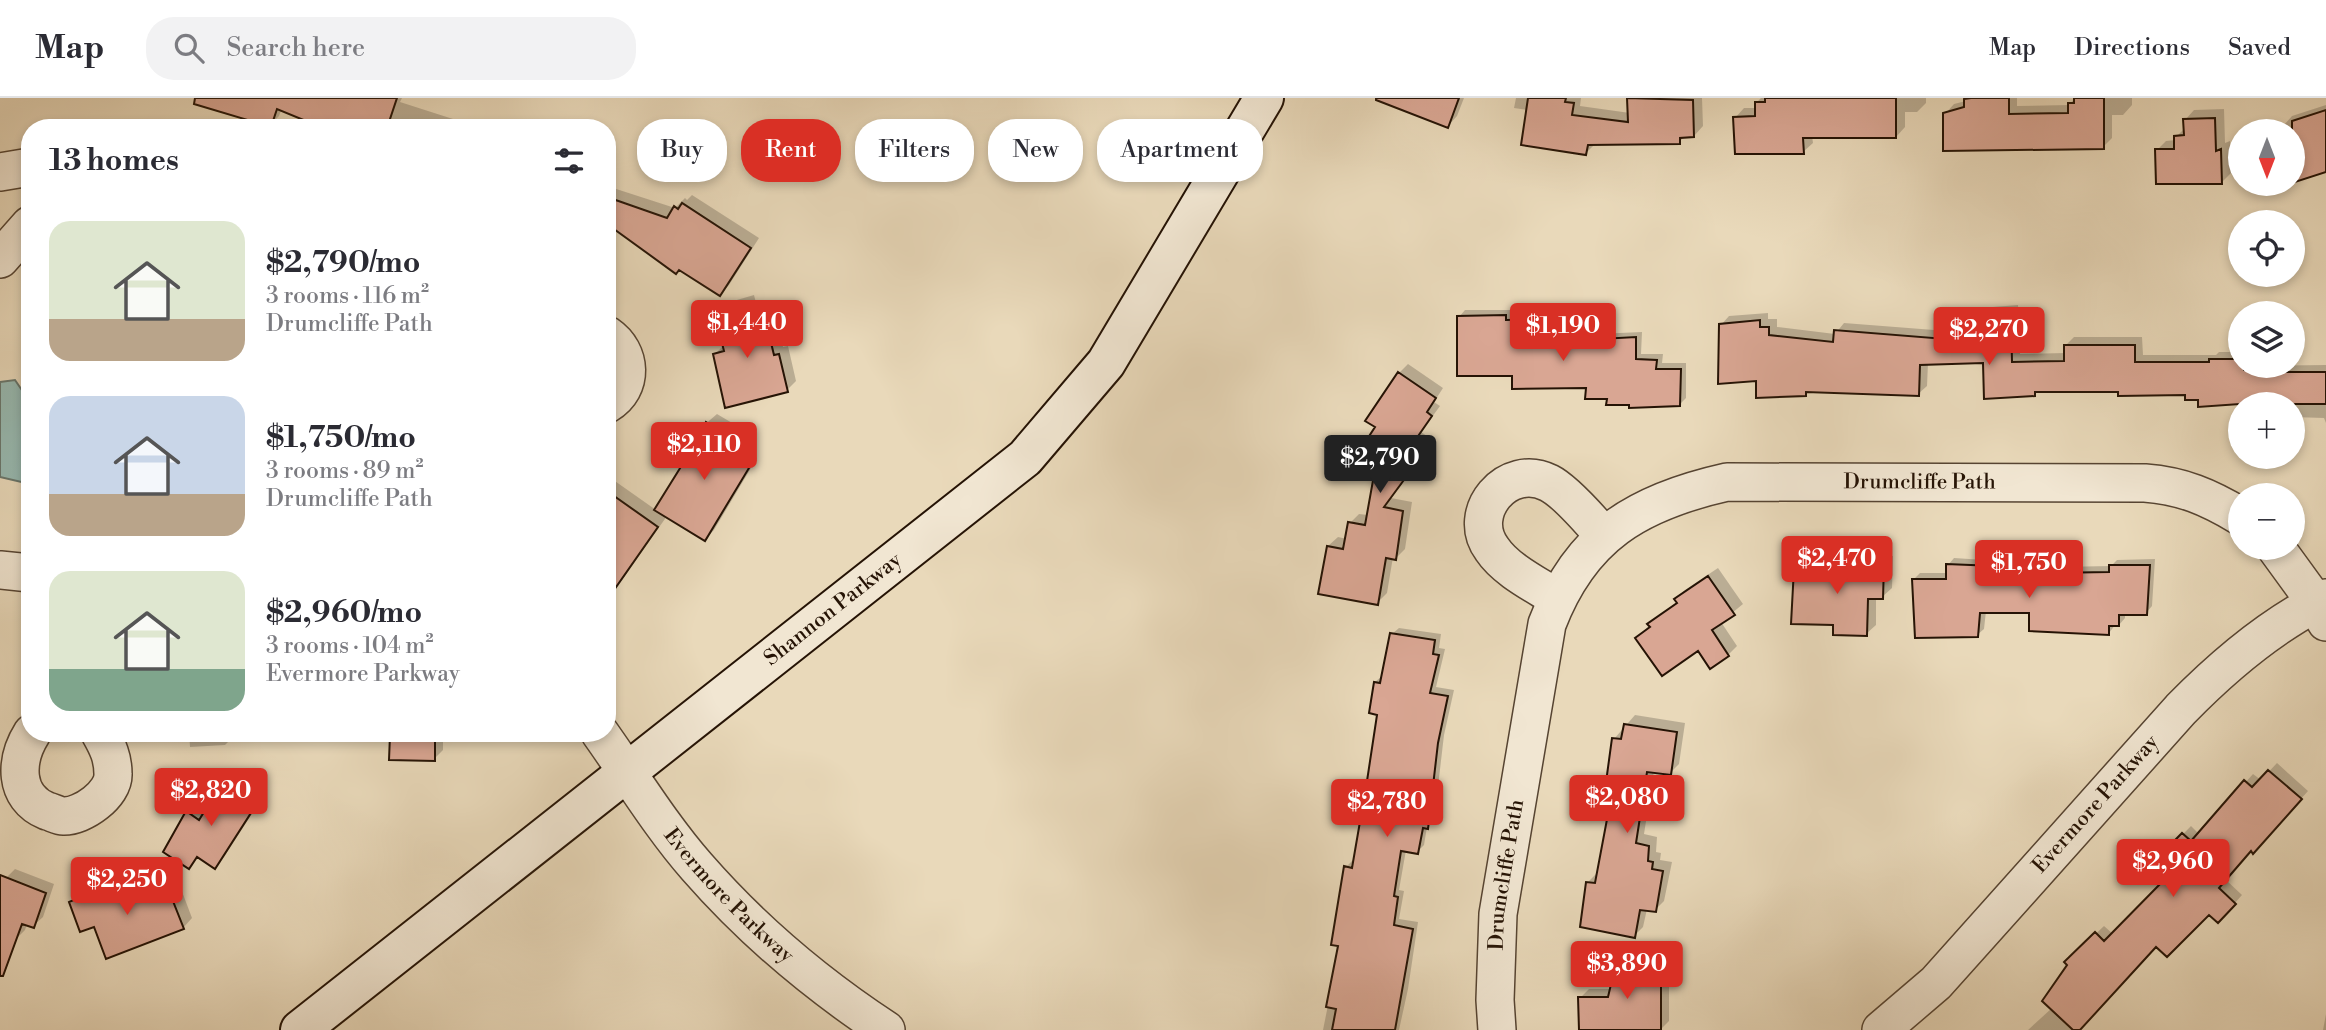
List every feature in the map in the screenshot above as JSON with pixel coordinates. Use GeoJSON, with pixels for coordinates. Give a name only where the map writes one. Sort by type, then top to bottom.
{"type":"FeatureCollection","features":[{"type":"Feature","properties":{"kind":"street","name":"Shannon Parkway"},"geometry":{"type":"LineString","coordinates":[[300,1030],[1025,458],[1106,363],[1264,98]]}},
{"type":"Feature","properties":{"kind":"street"},"geometry":{"type":"LineString","coordinates":[[0,172],[21,168]]}},
{"type":"Feature","properties":{"kind":"street"},"geometry":{"type":"LineString","coordinates":[[0,259],[21,235]]}},
{"type":"Feature","properties":{"kind":"street"},"geometry":{"type":"LineString","coordinates":[[616,344],[623,351],[627,367],[626,384],[616,395]]}},
{"type":"Feature","properties":{"kind":"street"},"geometry":{"type":"LineString","coordinates":[[1557,598],[1521,575],[1492,551],[1482,526],[1488,502],[1504,484],[1532,480],[1549,483],[1590,519],[1604,536]]}},
{"type":"Feature","properties":{"kind":"street","name":"Drumcliffe Path"},"geometry":{"type":"LineString","coordinates":[[1496,1030],[1498,914],[1547,624],[1557,598],[1577,568],[1604,536],[1627,518],[1686,491],[1727,482],[2145,483],[2170,485],[2207,497],[2228,509]]}},
{"type":"Feature","properties":{"kind":"street"},"geometry":{"type":"LineString","coordinates":[[2286,560],[2323,607]]}},
{"type":"Feature","properties":{"kind":"street"},"geometry":{"type":"LineString","coordinates":[[0,570],[21,572]]}},
{"type":"Feature","properties":{"kind":"street","name":"Evermore Parkway"},"geometry":{"type":"LineString","coordinates":[[1881,1030],[1936,983],[2210,678],[2243,651],[2323,607]]}},
{"type":"Feature","properties":{"kind":"street"},"geometry":{"type":"LineString","coordinates":[[26,742],[22,749],[20,777],[28,799],[62,817],[87,810],[102,797],[114,778],[111,752],[105,742]]}},
{"type":"Feature","properties":{"kind":"street","name":"Evermore Parkway"},"geometry":{"type":"LineString","coordinates":[[606,742],[681,847],[725,898],[779,951],[849,1006],[886,1030]]}},
{"type":"Feature","properties":{"kind":"water"},"geometry":{"type":"Polygon","coordinates":[[[15,380],[21,389],[21,482],[0,477],[0,382],[15,380]]]}},
{"type":"Feature","properties":{"kind":"building"},"geometry":{"type":"Polygon","coordinates":[[[195,98],[397,98],[390,119],[301,119],[277,109],[274,119],[244,119],[194,104],[195,98]]]}},
{"type":"Feature","properties":{"kind":"building"},"geometry":{"type":"Polygon","coordinates":[[[1376,98],[1459,98],[1448,128],[1376,98]]]}},
{"type":"Feature","properties":{"kind":"building"},"geometry":{"type":"Polygon","coordinates":[[[1528,98],[1566,98],[1565,102],[1574,103],[1572,115],[1628,122],[1627,98],[1693,100],[1694,137],[1680,138],[1680,144],[1588,145],[1586,155],[1521,145],[1528,98]]]}},
{"type":"Feature","properties":{"kind":"building"},"geometry":{"type":"Polygon","coordinates":[[[1765,98],[1896,98],[1896,138],[1803,138],[1804,154],[1735,154],[1733,117],[1755,116],[1755,102],[1765,102],[1765,98]]]}},
{"type":"Feature","properties":{"kind":"building"},"geometry":{"type":"Polygon","coordinates":[[[2009,98],[2009,114],[2068,113],[2068,103],[2074,103],[2074,98],[2104,98],[2104,149],[1943,151],[1943,113],[1964,107],[1964,99],[2009,98]]]}},
{"type":"Feature","properties":{"kind":"building"},"geometry":{"type":"Polygon","coordinates":[[[2326,110],[2326,172],[2305,179],[2305,119],[2298,119],[2326,110]]]}},
{"type":"Feature","properties":{"kind":"building"},"geometry":{"type":"Polygon","coordinates":[[[2215,118],[2216,151],[2221,149],[2222,184],[2156,184],[2155,149],[2174,149],[2174,136],[2184,135],[2183,119],[2215,118]]]}},
{"type":"Feature","properties":{"kind":"building"},"geometry":{"type":"Polygon","coordinates":[[[616,200],[667,218],[674,206],[678,209],[682,203],[751,248],[720,296],[679,270],[676,274],[616,231],[616,200]]]}},
{"type":"Feature","properties":{"kind":"building"},"geometry":{"type":"Polygon","coordinates":[[[745,304],[752,330],[767,326],[774,355],[779,354],[788,392],[725,408],[713,354],[724,351],[717,323],[721,322],[718,310],[745,304]]]}},
{"type":"Feature","properties":{"kind":"building"},"geometry":{"type":"Polygon","coordinates":[[[2011,312],[2012,362],[2064,361],[2064,345],[2135,345],[2135,362],[2209,362],[2209,359],[2228,359],[2228,378],[2305,378],[2305,372],[2326,372],[2326,404],[2305,404],[2305,392],[2228,392],[2228,405],[2198,407],[2198,400],[2185,400],[2185,395],[2118,396],[2118,392],[2035,392],[2035,396],[1984,399],[1983,363],[1920,365],[1919,396],[1806,392],[1806,396],[1756,398],[1756,381],[1718,384],[1719,324],[1760,320],[1760,327],[1769,327],[1769,335],[1833,342],[1834,330],[1945,339],[1945,317],[2011,312]]]}},
{"type":"Feature","properties":{"kind":"building"},"geometry":{"type":"Polygon","coordinates":[[[1506,315],[1506,320],[1545,319],[1545,342],[1636,337],[1636,359],[1657,360],[1656,369],[1681,369],[1680,406],[1629,408],[1629,405],[1606,405],[1607,399],[1585,399],[1586,388],[1512,389],[1512,376],[1457,376],[1457,316],[1506,315]]]}},
{"type":"Feature","properties":{"kind":"building"},"geometry":{"type":"Polygon","coordinates":[[[1398,372],[1436,398],[1427,412],[1432,416],[1414,442],[1426,450],[1384,507],[1403,511],[1396,560],[1386,558],[1378,605],[1318,594],[1327,546],[1343,549],[1348,522],[1365,525],[1374,475],[1368,471],[1379,454],[1364,444],[1375,427],[1365,421],[1398,372]]]}},
{"type":"Feature","properties":{"kind":"building"},"geometry":{"type":"Polygon","coordinates":[[[706,422],[741,443],[734,454],[748,462],[746,465],[749,468],[705,541],[654,510],[682,465],[677,461],[695,430],[700,433],[706,422]]]}},
{"type":"Feature","properties":{"kind":"building"},"geometry":{"type":"Polygon","coordinates":[[[616,497],[658,527],[616,587],[616,497]]]}},
{"type":"Feature","properties":{"kind":"building"},"geometry":{"type":"Polygon","coordinates":[[[1834,560],[1884,564],[1883,599],[1868,599],[1867,636],[1833,635],[1833,625],[1791,624],[1794,568],[1834,566],[1834,560]]]}},
{"type":"Feature","properties":{"kind":"building"},"geometry":{"type":"Polygon","coordinates":[[[1946,564],[1995,566],[1995,574],[2109,572],[2109,565],[2150,565],[2147,615],[2119,615],[2119,626],[2109,626],[2109,635],[2029,631],[2029,613],[1980,613],[1978,637],[1915,638],[1912,579],[1946,579],[1946,564]]]}},
{"type":"Feature","properties":{"kind":"building"},"geometry":{"type":"Polygon","coordinates":[[[1708,576],[1735,615],[1712,630],[1729,656],[1710,669],[1698,651],[1662,676],[1635,638],[1650,627],[1647,624],[1677,603],[1674,599],[1708,576]]]}},
{"type":"Feature","properties":{"kind":"building"},"geometry":{"type":"Polygon","coordinates":[[[1390,633],[1435,640],[1433,654],[1439,655],[1430,693],[1448,696],[1438,743],[1428,829],[1423,828],[1418,854],[1401,851],[1394,896],[1398,897],[1394,925],[1413,929],[1395,1030],[1332,1030],[1336,1009],[1326,1007],[1338,946],[1331,945],[1344,866],[1352,868],[1367,781],[1377,715],[1369,713],[1374,682],[1380,683],[1390,633]]]}},
{"type":"Feature","properties":{"kind":"building"},"geometry":{"type":"Polygon","coordinates":[[[1624,724],[1677,732],[1671,775],[1647,772],[1636,843],[1649,846],[1648,861],[1653,862],[1652,869],[1663,871],[1656,912],[1640,910],[1635,938],[1580,927],[1586,882],[1595,883],[1611,798],[1604,797],[1612,738],[1621,739],[1624,724]]]}},
{"type":"Feature","properties":{"kind":"building"},"geometry":{"type":"Polygon","coordinates":[[[390,742],[435,742],[435,761],[389,760],[390,742]]]}},
{"type":"Feature","properties":{"kind":"building"},"geometry":{"type":"Polygon","coordinates":[[[2268,770],[2302,799],[2219,888],[2236,904],[2218,923],[2209,915],[2167,957],[2156,947],[2080,1030],[2073,1030],[2042,1001],[2067,965],[2064,962],[2095,932],[2104,941],[2162,882],[2147,869],[2182,833],[2191,841],[2244,780],[2252,787],[2268,770]]]}},
{"type":"Feature","properties":{"kind":"building"},"geometry":{"type":"Polygon","coordinates":[[[224,780],[258,802],[215,869],[197,857],[189,869],[163,852],[186,811],[199,820],[224,780]]]}},
{"type":"Feature","properties":{"kind":"building"},"geometry":{"type":"Polygon","coordinates":[[[0,875],[46,893],[34,928],[22,924],[3,976],[0,976],[0,875]]]}},
{"type":"Feature","properties":{"kind":"building"},"geometry":{"type":"Polygon","coordinates":[[[165,881],[184,929],[106,959],[94,927],[80,932],[69,902],[112,883],[119,899],[165,881]]]}},
{"type":"Feature","properties":{"kind":"building"},"geometry":{"type":"Polygon","coordinates":[[[1619,961],[1661,961],[1661,1030],[1579,1030],[1578,997],[1608,997],[1612,980],[1619,980],[1619,961]]]}}]}
